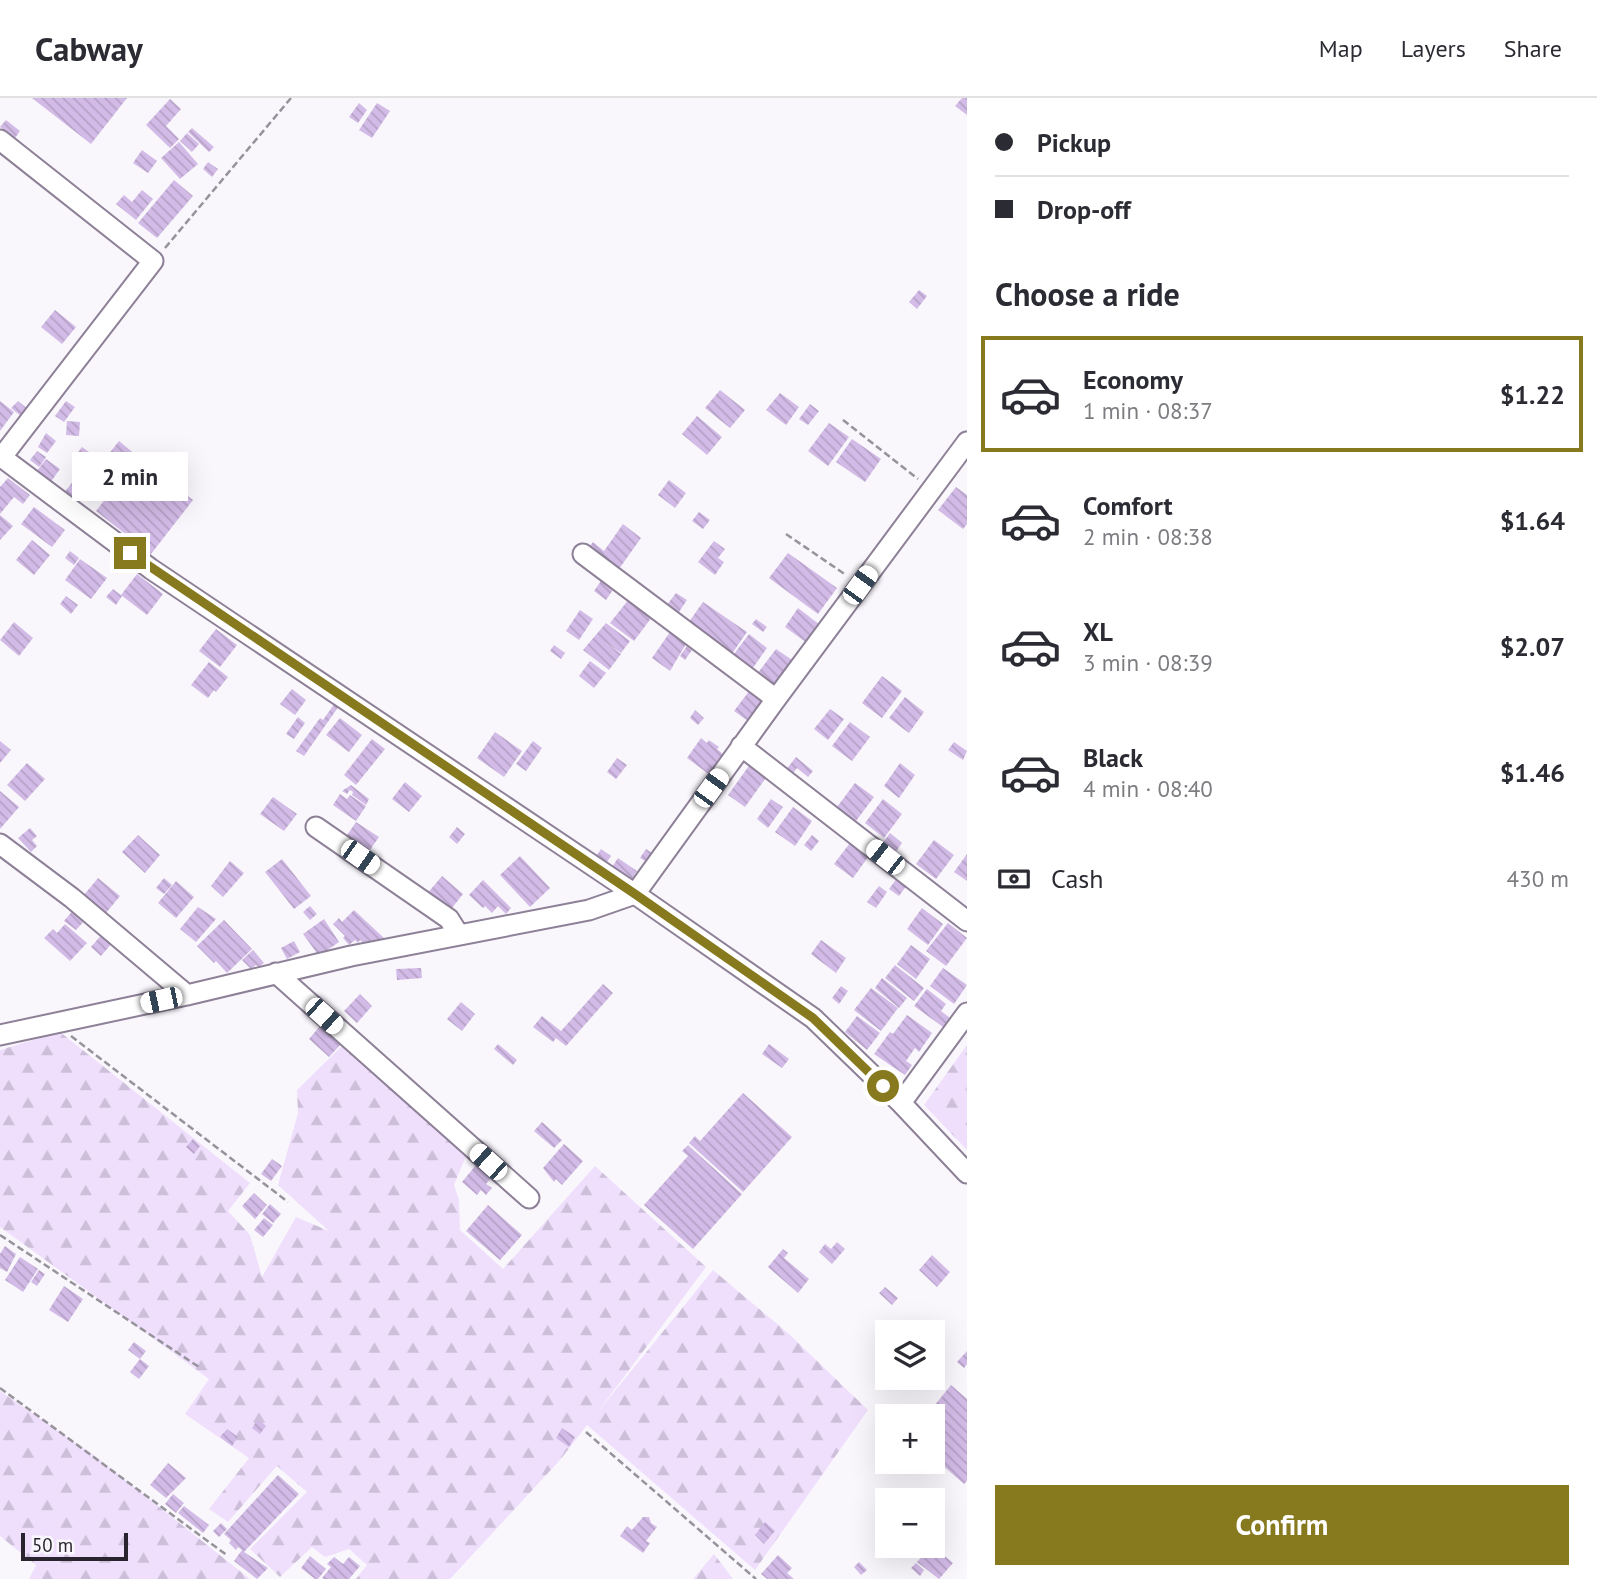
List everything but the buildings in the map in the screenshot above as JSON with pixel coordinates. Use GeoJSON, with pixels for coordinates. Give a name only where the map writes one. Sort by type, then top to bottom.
{"type":"FeatureCollection","features":[{"type":"Feature","properties":{"kind":"street"},"geometry":{"type":"LineString","coordinates":[[0,140],[153,261],[1,457],[151,569],[635,894],[813,1018],[967,1173]]}},
{"type":"Feature","properties":{"kind":"street"},"geometry":{"type":"LineString","coordinates":[[0,1035],[351,956],[589,910],[635,894],[741,746],[967,442]]}},
{"type":"Feature","properties":{"kind":"street"},"geometry":{"type":"LineString","coordinates":[[583,554],[776,699]]}},
{"type":"Feature","properties":{"kind":"street"},"geometry":{"type":"LineString","coordinates":[[741,746],[967,921]]}},
{"type":"Feature","properties":{"kind":"street"},"geometry":{"type":"LineString","coordinates":[[316,827],[449,919],[459,935]]}},
{"type":"Feature","properties":{"kind":"street"},"geometry":{"type":"LineString","coordinates":[[0,844],[72,898],[187,995]]}},
{"type":"Feature","properties":{"kind":"street"},"geometry":{"type":"LineString","coordinates":[[276,973],[529,1198]]}},
{"type":"Feature","properties":{"kind":"street"},"geometry":{"type":"LineString","coordinates":[[901,1104],[967,1013]]}},
{"type":"Feature","properties":{"kind":"path"},"geometry":{"type":"LineString","coordinates":[[153,261],[291,98]]}},
{"type":"Feature","properties":{"kind":"path"},"geometry":{"type":"LineString","coordinates":[[843,420],[931,489]]}},
{"type":"Feature","properties":{"kind":"path"},"geometry":{"type":"LineString","coordinates":[[786,534],[860,585]]}},
{"type":"Feature","properties":{"kind":"path"},"geometry":{"type":"LineString","coordinates":[[59,1022],[71,1037],[288,1202]]}},
{"type":"Feature","properties":{"kind":"path"},"geometry":{"type":"LineString","coordinates":[[0,1235],[199,1367]]}},
{"type":"Feature","properties":{"kind":"path"},"geometry":{"type":"LineString","coordinates":[[0,1388],[228,1556]]}},
{"type":"Feature","properties":{"kind":"path"},"geometry":{"type":"LineString","coordinates":[[586,1432],[756,1579]]}},
{"type":"Feature","properties":{"kind":"green space"},"geometry":{"type":"Polygon","coordinates":[[[60,1032],[250,1183],[228,1211],[250,1235],[262,1277],[296,1217],[329,1231],[278,1185],[298,1113],[297,1090],[346,1042],[468,1151],[454,1185],[459,1200],[460,1230],[503,1269],[595,1166],[706,1267],[597,1413],[713,1270],[789,1334],[868,1410],[755,1570],[587,1425],[560,1460],[450,1579],[356,1579],[367,1565],[349,1549],[325,1557],[312,1547],[280,1577],[250,1549],[307,1492],[277,1466],[228,1522],[209,1509],[249,1458],[185,1414],[209,1379],[0,1227],[0,1050],[60,1032]]]}},
{"type":"Feature","properties":{"kind":"green space"},"geometry":{"type":"Polygon","coordinates":[[[967,1045],[967,1150],[924,1105],[967,1045]]]}},
{"type":"Feature","properties":{"kind":"green space"},"geometry":{"type":"Polygon","coordinates":[[[0,1391],[95,1456],[250,1579],[29,1579],[36,1565],[0,1536],[0,1391]]]}},
{"type":"Feature","properties":{"kind":"green space"},"geometry":{"type":"Polygon","coordinates":[[[714,1554],[733,1579],[693,1579],[714,1554]]]}},
{"type":"Feature","properties":{"kind":"route"},"geometry":{"type":"LineString","coordinates":[[130,553],[635,894],[813,1018],[883,1086]]}}]}
